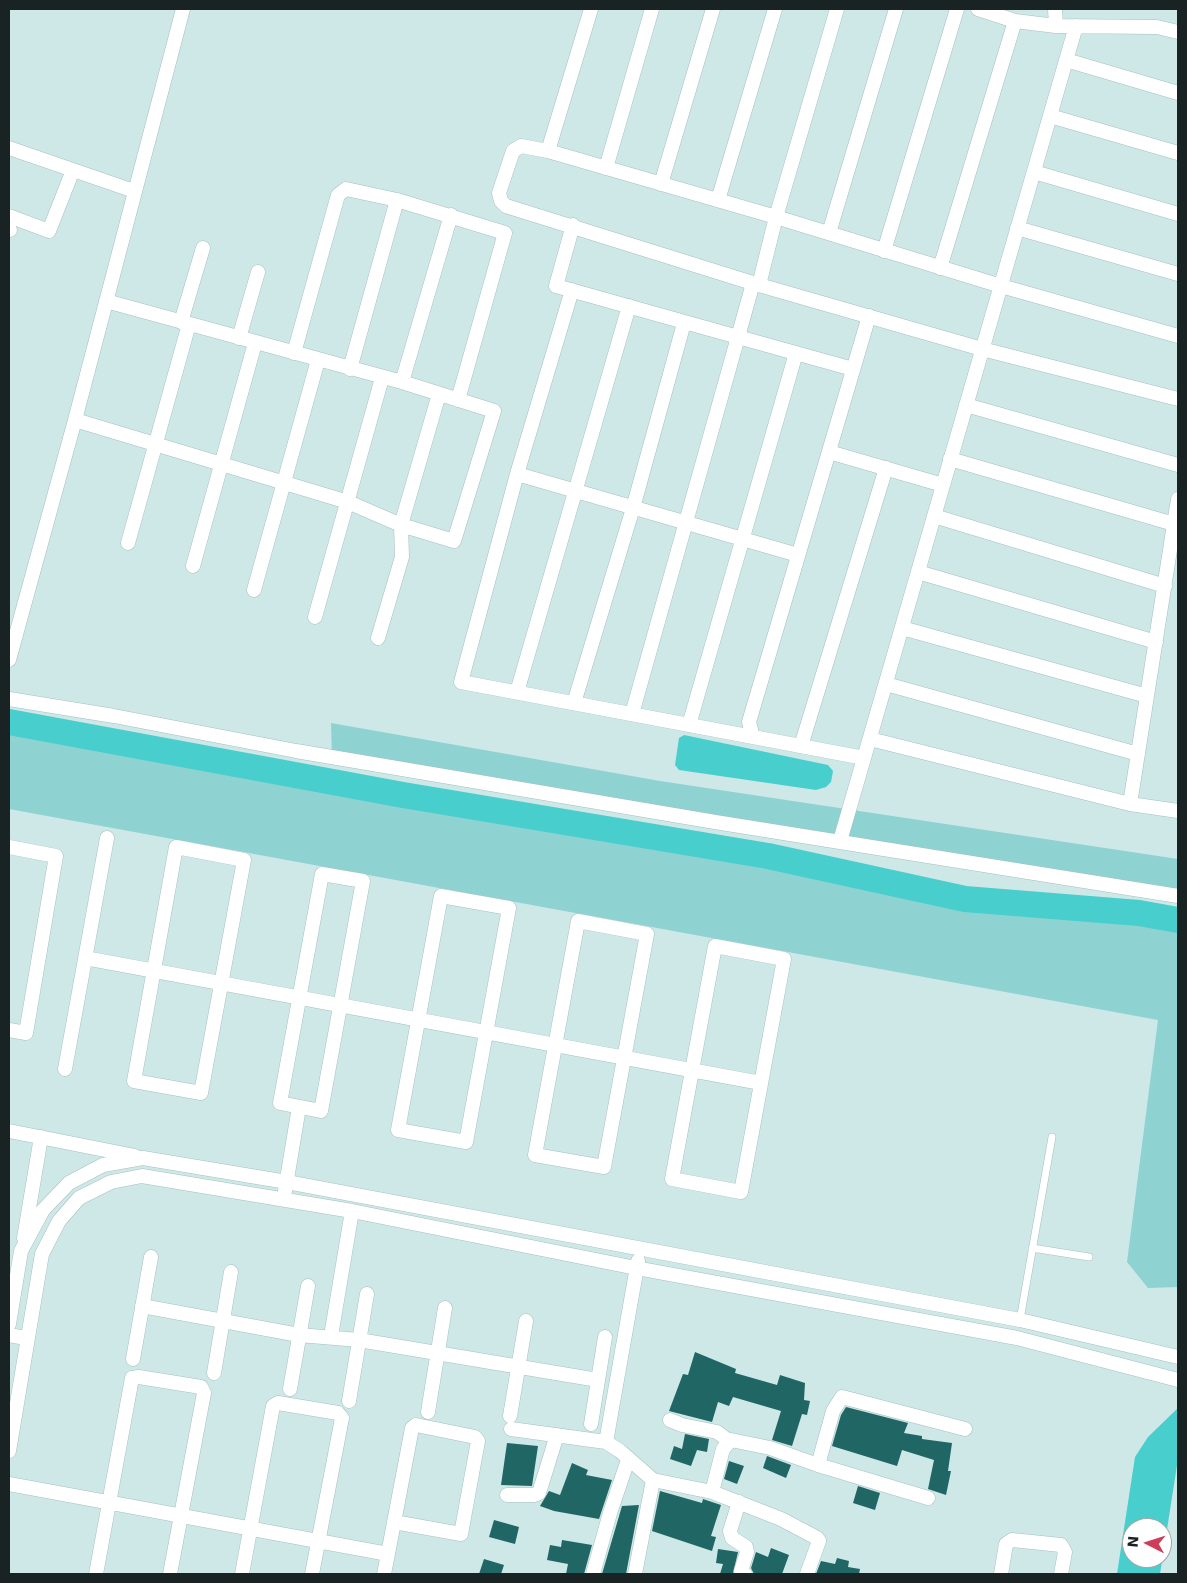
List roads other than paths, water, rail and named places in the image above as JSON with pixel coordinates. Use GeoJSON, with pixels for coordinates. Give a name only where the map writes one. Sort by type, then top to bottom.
{"type":"FeatureCollection","features":[{"type":"Feature","properties":{"kind":"street"},"geometry":{"type":"LineString","coordinates":[[9,660],[75,420],[183,9]]}},
{"type":"Feature","properties":{"kind":"street"},"geometry":{"type":"LineString","coordinates":[[548,151],[591,9]]}},
{"type":"Feature","properties":{"kind":"street"},"geometry":{"type":"LineString","coordinates":[[606,168],[652,9]]}},
{"type":"Feature","properties":{"kind":"street"},"geometry":{"type":"LineString","coordinates":[[661,184],[713,9]]}},
{"type":"Feature","properties":{"kind":"street"},"geometry":{"type":"LineString","coordinates":[[718,200],[775,9]]}},
{"type":"Feature","properties":{"kind":"street"},"geometry":{"type":"LineString","coordinates":[[632,714],[738,337],[756,284],[837,9]]}},
{"type":"Feature","properties":{"kind":"street"},"geometry":{"type":"LineString","coordinates":[[829,233],[896,9]]}},
{"type":"Feature","properties":{"kind":"street"},"geometry":{"type":"LineString","coordinates":[[884,251],[957,9]]}},
{"type":"Feature","properties":{"kind":"street"},"geometry":{"type":"LineString","coordinates":[[978,9],[1015,21],[1056,26],[1157,28],[1178,32]]}},
{"type":"Feature","properties":{"kind":"street"},"geometry":{"type":"LineString","coordinates":[[1055,9],[1056,26]]}},
{"type":"Feature","properties":{"kind":"street"},"geometry":{"type":"LineString","coordinates":[[940,268],[1015,21]]}},
{"type":"Feature","properties":{"kind":"street"},"geometry":{"type":"LineString","coordinates":[[840,841],[1076,26]]}},
{"type":"Feature","properties":{"kind":"street"},"geometry":{"type":"LineString","coordinates":[[1066,60],[1178,93]]}},
{"type":"Feature","properties":{"kind":"street"},"geometry":{"type":"LineString","coordinates":[[1050,116],[1178,153]]}},
{"type":"Feature","properties":{"kind":"street"},"geometry":{"type":"LineString","coordinates":[[1178,336],[1001,286],[776,217],[548,151],[521,146],[513,151],[499,192],[501,201],[506,206],[573,225],[756,284],[982,350],[1178,399]]}},
{"type":"Feature","properties":{"kind":"street"},"geometry":{"type":"LineString","coordinates":[[9,148],[134,191]]}},
{"type":"Feature","properties":{"kind":"street"},"geometry":{"type":"LineString","coordinates":[[9,216],[49,231],[72,170]]}},
{"type":"Feature","properties":{"kind":"street"},"geometry":{"type":"LineString","coordinates":[[1034,172],[1178,214]]}},
{"type":"Feature","properties":{"kind":"street"},"geometry":{"type":"LineString","coordinates":[[294,353],[338,195],[346,189],[397,200],[505,233],[458,400]]}},
{"type":"Feature","properties":{"kind":"street"},"geometry":{"type":"LineString","coordinates":[[350,369],[397,200]]}},
{"type":"Feature","properties":{"kind":"street"},"geometry":{"type":"LineString","coordinates":[[402,382],[451,216]]}},
{"type":"Feature","properties":{"kind":"street"},"geometry":{"type":"LineString","coordinates":[[573,225],[556,286],[853,369]]}},
{"type":"Feature","properties":{"kind":"street"},"geometry":{"type":"LineString","coordinates":[[1017,228],[1178,274]]}},
{"type":"Feature","properties":{"kind":"street"},"geometry":{"type":"LineString","coordinates":[[128,543],[156,445],[203,248]]}},
{"type":"Feature","properties":{"kind":"street"},"geometry":{"type":"LineString","coordinates":[[239,338],[258,272]]}},
{"type":"Feature","properties":{"kind":"street"},"geometry":{"type":"LineString","coordinates":[[572,290],[517,474],[462,682],[864,758]]}},
{"type":"Feature","properties":{"kind":"street"},"geometry":{"type":"LineString","coordinates":[[75,420],[348,502],[401,525],[454,540],[494,411],[402,382],[106,301]]}},
{"type":"Feature","properties":{"kind":"street"},"geometry":{"type":"LineString","coordinates":[[517,692],[628,306]]}},
{"type":"Feature","properties":{"kind":"street"},"geometry":{"type":"LineString","coordinates":[[753,737],[749,722],[869,316]]}},
{"type":"Feature","properties":{"kind":"street"},"geometry":{"type":"LineString","coordinates":[[574,703],[633,508],[684,323]]}},
{"type":"Feature","properties":{"kind":"street"},"geometry":{"type":"LineString","coordinates":[[193,566],[255,342]]}},
{"type":"Feature","properties":{"kind":"street"},"geometry":{"type":"LineString","coordinates":[[689,725],[796,353]]}},
{"type":"Feature","properties":{"kind":"street"},"geometry":{"type":"LineString","coordinates":[[254,590],[318,360]]}},
{"type":"Feature","properties":{"kind":"street"},"geometry":{"type":"LineString","coordinates":[[315,617],[382,378]]}},
{"type":"Feature","properties":{"kind":"street"},"geometry":{"type":"LineString","coordinates":[[378,638],[402,557],[401,525],[439,394]]}},
{"type":"Feature","properties":{"kind":"street"},"geometry":{"type":"LineString","coordinates":[[966,405],[1178,465]]}},
{"type":"Feature","properties":{"kind":"street"},"geometry":{"type":"LineString","coordinates":[[829,452],[943,485]]}},
{"type":"Feature","properties":{"kind":"street"},"geometry":{"type":"LineString","coordinates":[[950,459],[1174,524]]}},
{"type":"Feature","properties":{"kind":"street"},"geometry":{"type":"LineString","coordinates":[[801,746],[886,468]]}},
{"type":"Feature","properties":{"kind":"street"},"geometry":{"type":"LineString","coordinates":[[517,474],[798,555]]}},
{"type":"Feature","properties":{"kind":"street"},"geometry":{"type":"LineString","coordinates":[[1130,804],[1178,499]]}},
{"type":"Feature","properties":{"kind":"street"},"geometry":{"type":"LineString","coordinates":[[934,516],[1165,586]]}},
{"type":"Feature","properties":{"kind":"street"},"geometry":{"type":"LineString","coordinates":[[918,572],[1156,642]]}},
{"type":"Feature","properties":{"kind":"street"},"geometry":{"type":"LineString","coordinates":[[902,628],[1147,696]]}},
{"type":"Feature","properties":{"kind":"street"},"geometry":{"type":"LineString","coordinates":[[886,684],[1138,754]]}},
{"type":"Feature","properties":{"kind":"street"},"geometry":{"type":"LineString","coordinates":[[9,699],[114,716],[296,751],[1178,896]]}},
{"type":"Feature","properties":{"kind":"street"},"geometry":{"type":"LineString","coordinates":[[870,739],[1130,804],[1178,811]]}},
{"type":"Feature","properties":{"kind":"street"},"geometry":{"type":"LineString","coordinates":[[65,1069],[107,838]]}},
{"type":"Feature","properties":{"kind":"street"},"geometry":{"type":"LineString","coordinates":[[9,847],[56,856],[26,1033],[9,1030]]}},
{"type":"Feature","properties":{"kind":"street"},"geometry":{"type":"LineString","coordinates":[[176,847],[244,860],[221,983],[201,1093],[134,1081],[176,847]]}},
{"type":"Feature","properties":{"kind":"street"},"geometry":{"type":"LineString","coordinates":[[322,874],[363,881],[321,1111],[280,1103],[299,998],[322,874]]}},
{"type":"Feature","properties":{"kind":"street"},"geometry":{"type":"LineString","coordinates":[[441,896],[509,908],[486,1032],[466,1142],[398,1130],[441,896]]}},
{"type":"Feature","properties":{"kind":"street"},"geometry":{"type":"LineString","coordinates":[[578,921],[647,934],[624,1058],[604,1167],[535,1154],[578,921]]}},
{"type":"Feature","properties":{"kind":"street"},"geometry":{"type":"LineString","coordinates":[[715,946],[784,959],[761,1083],[741,1192],[672,1180],[715,946]]}},
{"type":"Feature","properties":{"kind":"street"},"geometry":{"type":"LineString","coordinates":[[85,958],[761,1083]]}},
{"type":"Feature","properties":{"kind":"street"},"geometry":{"type":"LineString","coordinates":[[284,1199],[298,1107]]}},
{"type":"Feature","properties":{"kind":"street"},"geometry":{"type":"LineString","coordinates":[[9,1131],[143,1158],[287,1182],[639,1250],[1020,1320],[1178,1357]]}},
{"type":"Feature","properties":{"kind":"street"},"geometry":{"type":"LineString","coordinates":[[9,1324],[41,1137]]}},
{"type":"Feature","properties":{"kind":"street"},"geometry":{"type":"LineString","coordinates":[[22,1251],[43,1210],[69,1183],[103,1165],[143,1158]]}},
{"type":"Feature","properties":{"kind":"street"},"geometry":{"type":"LineString","coordinates":[[9,1452],[26,1338],[42,1254],[59,1221],[79,1198],[110,1182],[142,1176],[352,1211],[636,1268],[1017,1338],[1178,1380]]}},
{"type":"Feature","properties":{"kind":"street"},"geometry":{"type":"LineString","coordinates":[[331,1336],[352,1211]]}},
{"type":"Feature","properties":{"kind":"street"},"geometry":{"type":"LineString","coordinates":[[606,1442],[639,1250]]}},
{"type":"Feature","properties":{"kind":"street"},"geometry":{"type":"LineString","coordinates":[[133,1359],[151,1257]]}},
{"type":"Feature","properties":{"kind":"street"},"geometry":{"type":"LineString","coordinates":[[214,1373],[231,1272]]}},
{"type":"Feature","properties":{"kind":"street"},"geometry":{"type":"LineString","coordinates":[[290,1389],[308,1286]]}},
{"type":"Feature","properties":{"kind":"street"},"geometry":{"type":"LineString","coordinates":[[349,1401],[367,1294]]}},
{"type":"Feature","properties":{"kind":"street"},"geometry":{"type":"LineString","coordinates":[[142,1306],[300,1335],[331,1336],[359,1340],[598,1380]]}},
{"type":"Feature","properties":{"kind":"street"},"geometry":{"type":"LineString","coordinates":[[428,1412],[445,1308]]}},
{"type":"Feature","properties":{"kind":"street"},"geometry":{"type":"LineString","coordinates":[[526,1321],[510,1423],[557,1435],[606,1442],[653,1480],[712,1492],[739,1502],[817,1538],[820,1544],[807,1574]]}},
{"type":"Feature","properties":{"kind":"street"},"geometry":{"type":"LineString","coordinates":[[9,1335],[26,1338]]}},
{"type":"Feature","properties":{"kind":"street"},"geometry":{"type":"LineString","coordinates":[[591,1424],[606,1337]]}},
{"type":"Feature","properties":{"kind":"street"},"geometry":{"type":"LineString","coordinates":[[96,1574],[132,1378],[139,1377],[201,1387],[204,1393],[170,1574]]}},
{"type":"Feature","properties":{"kind":"street"},"geometry":{"type":"LineString","coordinates":[[818,1465],[833,1411],[842,1397],[965,1429]]}},
{"type":"Feature","properties":{"kind":"street"},"geometry":{"type":"LineString","coordinates":[[242,1574],[273,1406],[278,1403],[338,1413],[342,1418],[312,1574]]}},
{"type":"Feature","properties":{"kind":"street"},"geometry":{"type":"LineString","coordinates":[[670,1420],[682,1425],[717,1432],[729,1441]]}},
{"type":"Feature","properties":{"kind":"street"},"geometry":{"type":"LineString","coordinates":[[384,1574],[412,1428],[416,1425],[476,1437],[478,1440],[460,1534],[394,1522]]}},
{"type":"Feature","properties":{"kind":"street"},"geometry":{"type":"LineString","coordinates":[[507,1495],[534,1495],[539,1493],[557,1435]]}},
{"type":"Feature","properties":{"kind":"street"},"geometry":{"type":"LineString","coordinates":[[712,1492],[724,1449],[729,1441],[735,1439],[770,1448],[818,1465],[928,1498]]}},
{"type":"Feature","properties":{"kind":"street"},"geometry":{"type":"LineString","coordinates":[[593,1574],[610,1513],[628,1460]]}},
{"type":"Feature","properties":{"kind":"street"},"geometry":{"type":"LineString","coordinates":[[635,1574],[653,1480]]}},
{"type":"Feature","properties":{"kind":"street"},"geometry":{"type":"LineString","coordinates":[[9,1484],[388,1554]]}},
{"type":"Feature","properties":{"kind":"street"},"geometry":{"type":"LineString","coordinates":[[739,1502],[730,1532],[732,1538],[746,1547],[747,1552],[741,1571],[745,1574]]}},
{"type":"Feature","properties":{"kind":"street"},"geometry":{"type":"LineString","coordinates":[[1001,1574],[1006,1544],[1012,1540],[1061,1545],[1065,1552],[1062,1574]]}},
{"type":"Feature","properties":{"kind":"lane"},"geometry":{"type":"LineString","coordinates":[[1020,1320],[1052,1137]]}},
{"type":"Feature","properties":{"kind":"lane"},"geometry":{"type":"LineString","coordinates":[[1032,1248],[1089,1258]]}},
{"type":"Feature","properties":{"kind":"waterway"},"geometry":{"type":"LineString","coordinates":[[9,722],[403,795],[768,856],[965,899],[1139,913],[1178,920]]}}]}
